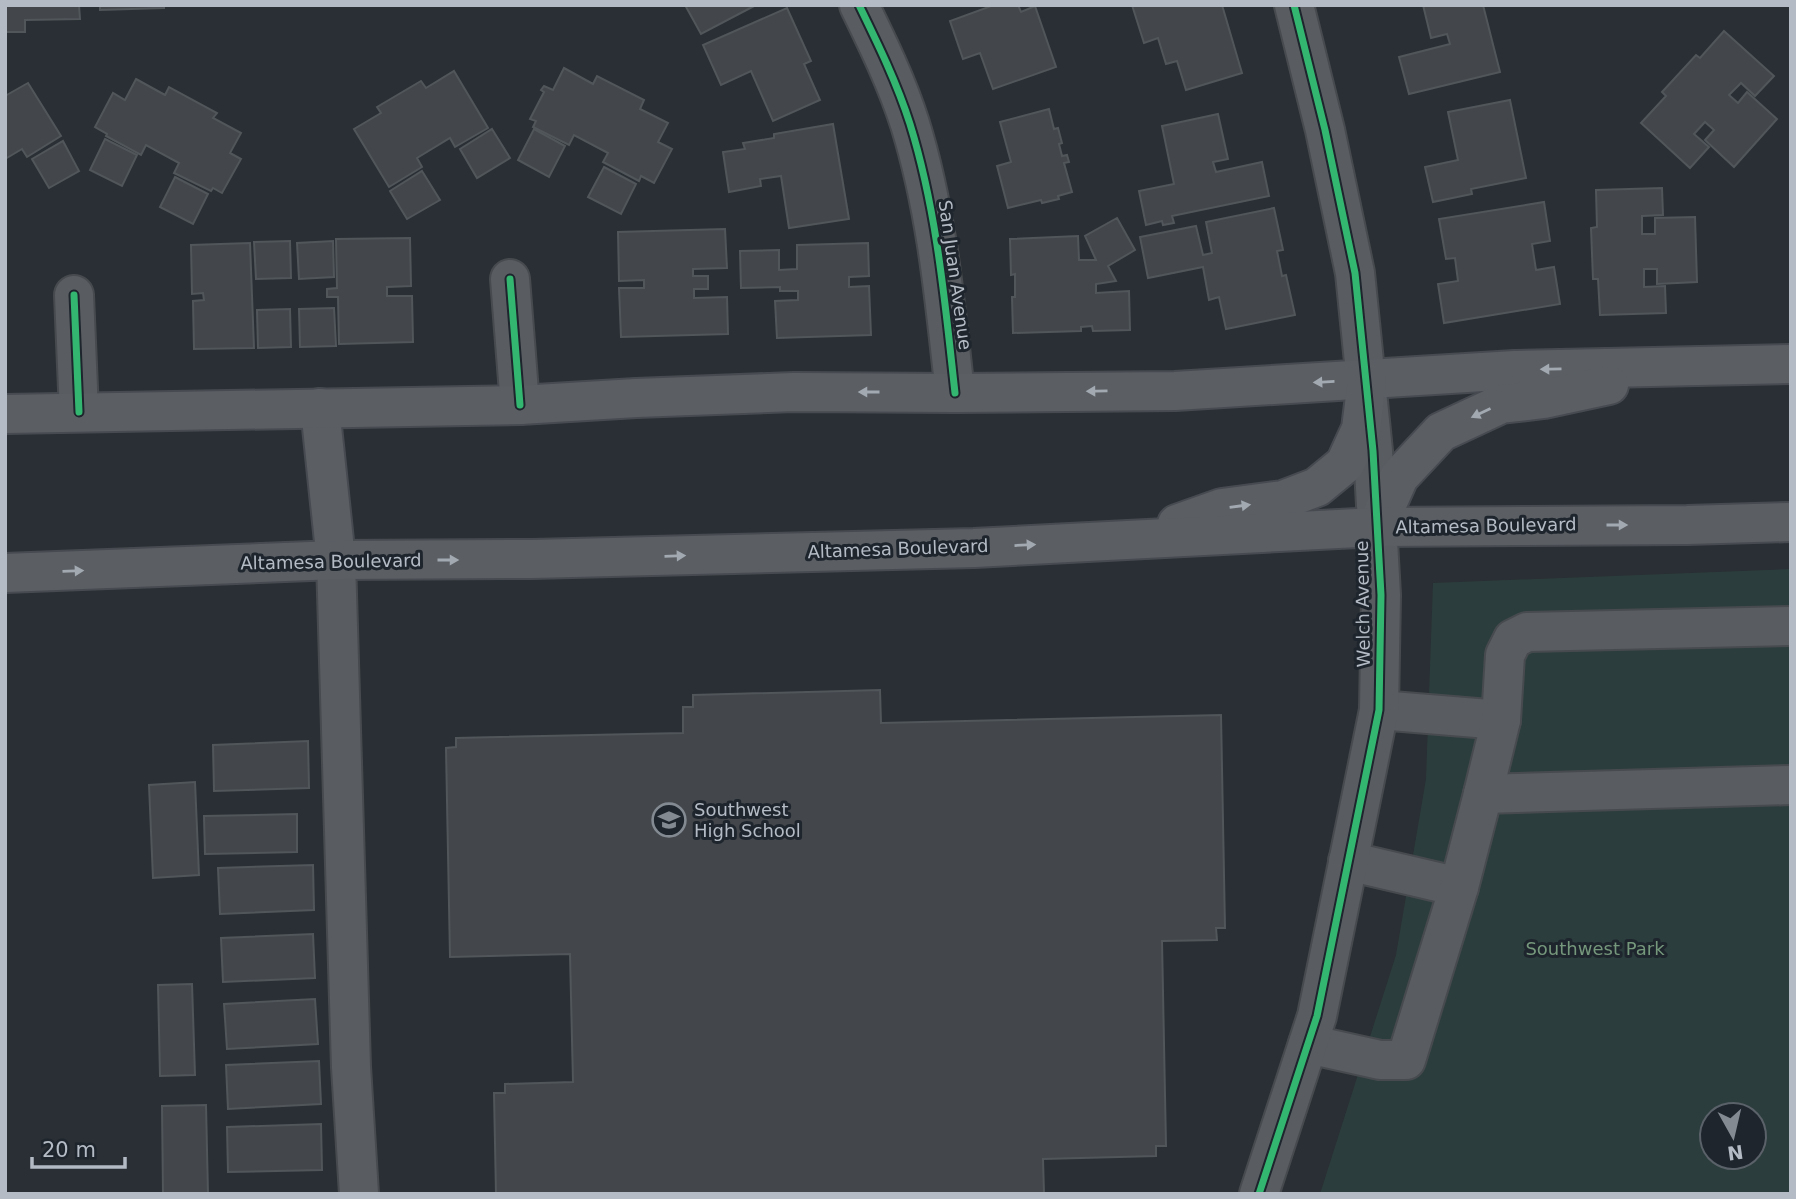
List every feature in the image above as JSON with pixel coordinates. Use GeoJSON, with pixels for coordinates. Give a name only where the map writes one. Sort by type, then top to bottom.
{"type":"FeatureCollection","features":[{"type":"Feature","properties":{"kind":"main road"},"geometry":{"type":"LineString","coordinates":[[5,414],[520,405],[794,392],[1175,391],[1516,370],[1791,364]]}},
{"type":"Feature","properties":{"kind":"main road"},"geometry":{"type":"LineString","coordinates":[[1377,527],[1399,477],[1441,432],[1501,404],[1544,399],[1690,367]]}},
{"type":"Feature","properties":{"kind":"main road"},"geometry":{"type":"LineString","coordinates":[[1129,540],[1222,509],[1283,500],[1317,487],[1345,464],[1361,429],[1367,380]]}},
{"type":"Feature","properties":{"kind":"main road"},"geometry":{"type":"LineString","coordinates":[[320,408],[336,560]]}},
{"type":"Feature","properties":{"kind":"main road","name":"Altamesa Boulevard"},"geometry":{"type":"LineString","coordinates":[[5,573],[336,560],[532,559],[974,548],[1377,527],[1791,522]]}},
{"type":"Feature","properties":{"kind":"street","name":"San Juan Avenue"},"geometry":{"type":"LineString","coordinates":[[859,5],[884,58],[909,123],[926,186],[940,264],[955,393]]}},
{"type":"Feature","properties":{"kind":"street","name":"Welch Avenue"},"geometry":{"type":"LineString","coordinates":[[1259,1194],[1317,1016],[1379,709],[1381,595],[1367,380],[1354,273],[1325,130],[1294,5]]}},
{"type":"Feature","properties":{"kind":"street"},"geometry":{"type":"LineString","coordinates":[[510,279],[520,405]]}},
{"type":"Feature","properties":{"kind":"street"},"geometry":{"type":"LineString","coordinates":[[74,295],[79,412]]}},
{"type":"Feature","properties":{"kind":"street"},"geometry":{"type":"LineString","coordinates":[[336,560],[351,1053],[359,1194]]}},
{"type":"Feature","properties":{"kind":"street"},"geometry":{"type":"LineString","coordinates":[[1308,1044],[1380,1060],[1406,1060],[1460,887],[1500,720],[1505,655],[1513,639],[1527,632],[1791,626]]}},
{"type":"Feature","properties":{"kind":"street"},"geometry":{"type":"LineString","coordinates":[[1379,709],[1500,720]]}},
{"type":"Feature","properties":{"kind":"street"},"geometry":{"type":"LineString","coordinates":[[1483,794],[1791,785]]}},
{"type":"Feature","properties":{"kind":"street"},"geometry":{"type":"LineString","coordinates":[[1348,861],[1460,887]]}},
{"type":"Feature","properties":{"kind":"green space","name":"Southwest Park"},"geometry":{"type":"Polygon","coordinates":[[[1791,569],[1791,1194],[1320,1194],[1396,955],[1426,779],[1433,583],[1791,569]]]}},
{"type":"Feature","properties":{"kind":"building"},"geometry":{"type":"Polygon","coordinates":[[[5,5],[79,5],[80,19],[25,20],[25,32],[5,32],[5,5]]]}},
{"type":"Feature","properties":{"kind":"building"},"geometry":{"type":"Polygon","coordinates":[[[100,5],[164,5],[164,8],[100,10],[100,5]]]}},
{"type":"Feature","properties":{"kind":"building"},"geometry":{"type":"Polygon","coordinates":[[[685,5],[756,5],[701,34],[685,5]]]}},
{"type":"Feature","properties":{"kind":"building"},"geometry":{"type":"Polygon","coordinates":[[[994,5],[1018,5],[1021,12],[1035,6],[1056,67],[993,89],[980,53],[963,59],[950,21],[994,5]]]}},
{"type":"Feature","properties":{"kind":"building"},"geometry":{"type":"Polygon","coordinates":[[[1132,5],[1222,5],[1242,73],[1186,90],[1177,61],[1166,64],[1158,38],[1144,43],[1132,5]]]}},
{"type":"Feature","properties":{"kind":"building"},"geometry":{"type":"Polygon","coordinates":[[[1423,5],[1483,5],[1500,72],[1409,94],[1399,57],[1450,44],[1447,34],[1431,38],[1423,5]]]}},
{"type":"Feature","properties":{"kind":"building"},"geometry":{"type":"Polygon","coordinates":[[[787,8],[811,61],[804,64],[820,100],[773,121],[751,71],[721,85],[703,45],[787,8]]]}},
{"type":"Feature","properties":{"kind":"building"},"geometry":{"type":"Polygon","coordinates":[[[1724,31],[1774,76],[1755,96],[1741,83],[1729,95],[1738,103],[1747,92],[1777,119],[1734,167],[1705,140],[1714,130],[1705,122],[1694,134],[1709,147],[1690,168],[1641,123],[1666,96],[1662,92],[1696,55],[1700,58],[1724,31]]]}},
{"type":"Feature","properties":{"kind":"building"},"geometry":{"type":"Polygon","coordinates":[[[564,68],[593,84],[597,76],[644,100],[640,109],[668,123],[658,142],[672,149],[654,183],[641,176],[639,181],[603,162],[608,153],[574,135],[569,145],[533,127],[536,121],[530,119],[544,92],[541,90],[544,86],[553,90],[564,68]]]}},
{"type":"Feature","properties":{"kind":"building"},"geometry":{"type":"Polygon","coordinates":[[[454,71],[488,128],[455,147],[450,138],[417,158],[422,167],[389,187],[354,129],[381,113],[377,107],[421,81],[426,88],[454,71]]]}},
{"type":"Feature","properties":{"kind":"building"},"geometry":{"type":"Polygon","coordinates":[[[136,79],[165,95],[169,87],[217,113],[213,118],[241,133],[230,153],[241,159],[222,193],[213,188],[211,191],[174,173],[179,163],[146,145],[141,155],[95,127],[113,93],[125,100],[136,79]]]}},
{"type":"Feature","properties":{"kind":"building"},"geometry":{"type":"Polygon","coordinates":[[[28,83],[61,136],[27,157],[22,149],[5,159],[5,96],[28,83]]]}},
{"type":"Feature","properties":{"kind":"building"},"geometry":{"type":"Polygon","coordinates":[[[1510,100],[1526,178],[1471,189],[1472,194],[1433,202],[1425,167],[1458,160],[1448,112],[1510,100]]]}},
{"type":"Feature","properties":{"kind":"building"},"geometry":{"type":"Polygon","coordinates":[[[1049,109],[1054,129],[1058,128],[1062,156],[1067,155],[1069,162],[1064,163],[1072,192],[1058,196],[1059,199],[1042,203],[1041,200],[1008,208],[997,166],[1011,162],[1000,122],[1049,109]]]}},
{"type":"Feature","properties":{"kind":"building"},"geometry":{"type":"Polygon","coordinates":[[[1218,114],[1228,159],[1213,162],[1216,172],[1262,162],[1269,196],[1172,216],[1174,223],[1163,225],[1162,221],[1146,225],[1139,191],[1174,184],[1162,126],[1218,114]]]}},
{"type":"Feature","properties":{"kind":"building"},"geometry":{"type":"Polygon","coordinates":[[[833,124],[849,219],[789,228],[781,176],[760,179],[761,186],[729,192],[723,152],[745,149],[743,143],[774,138],[774,134],[833,124]]]}},
{"type":"Feature","properties":{"kind":"building"},"geometry":{"type":"Polygon","coordinates":[[[492,129],[510,158],[477,178],[460,149],[492,129]]]}},
{"type":"Feature","properties":{"kind":"building"},"geometry":{"type":"Polygon","coordinates":[[[534,129],[565,146],[549,177],[518,160],[534,129]]]}},
{"type":"Feature","properties":{"kind":"building"},"geometry":{"type":"Polygon","coordinates":[[[105,139],[137,155],[122,186],[90,170],[105,139]]]}},
{"type":"Feature","properties":{"kind":"building"},"geometry":{"type":"Polygon","coordinates":[[[63,141],[79,171],[49,188],[32,159],[63,141]]]}},
{"type":"Feature","properties":{"kind":"building"},"geometry":{"type":"Polygon","coordinates":[[[604,167],[636,184],[621,214],[588,197],[604,167]]]}},
{"type":"Feature","properties":{"kind":"building"},"geometry":{"type":"Polygon","coordinates":[[[422,171],[440,200],[407,219],[390,191],[422,171]]]}},
{"type":"Feature","properties":{"kind":"building"},"geometry":{"type":"Polygon","coordinates":[[[175,177],[208,194],[193,224],[160,207],[175,177]]]}},
{"type":"Feature","properties":{"kind":"building"},"geometry":{"type":"Polygon","coordinates":[[[1662,188],[1663,215],[1642,216],[1642,234],[1655,234],[1655,218],[1695,217],[1697,282],[1657,284],[1657,269],[1644,269],[1644,287],[1665,286],[1666,313],[1600,315],[1598,279],[1593,279],[1591,228],[1597,227],[1596,190],[1662,188]]]}},
{"type":"Feature","properties":{"kind":"building"},"geometry":{"type":"Polygon","coordinates":[[[1544,202],[1550,241],[1532,244],[1536,270],[1554,267],[1560,304],[1444,323],[1438,284],[1458,281],[1455,258],[1446,259],[1439,219],[1544,202]]]}},
{"type":"Feature","properties":{"kind":"building"},"geometry":{"type":"Polygon","coordinates":[[[1274,208],[1283,250],[1277,251],[1282,276],[1286,275],[1295,315],[1226,329],[1219,297],[1209,300],[1203,267],[1148,278],[1140,237],[1196,226],[1203,255],[1212,253],[1206,222],[1274,208]]]}},
{"type":"Feature","properties":{"kind":"building"},"geometry":{"type":"Polygon","coordinates":[[[1117,218],[1135,250],[1108,266],[1116,281],[1096,284],[1096,293],[1129,291],[1130,330],[1093,331],[1092,326],[1081,327],[1081,331],[1013,333],[1012,297],[1015,297],[1015,274],[1011,275],[1010,239],[1078,236],[1079,260],[1096,260],[1085,236],[1117,218]]]}},
{"type":"Feature","properties":{"kind":"building"},"geometry":{"type":"Polygon","coordinates":[[[725,229],[727,268],[693,269],[693,276],[708,276],[708,289],[694,289],[694,298],[727,297],[728,334],[621,337],[619,288],[644,288],[644,280],[619,281],[618,232],[725,229]]]}},
{"type":"Feature","properties":{"kind":"building"},"geometry":{"type":"Polygon","coordinates":[[[410,238],[411,286],[387,287],[387,296],[412,296],[413,342],[339,344],[338,297],[327,297],[327,289],[337,288],[336,239],[410,238]]]}},
{"type":"Feature","properties":{"kind":"building"},"geometry":{"type":"Polygon","coordinates":[[[290,241],[291,278],[256,279],[254,242],[290,241]]]}},
{"type":"Feature","properties":{"kind":"building"},"geometry":{"type":"Polygon","coordinates":[[[333,241],[334,277],[299,279],[297,243],[333,241]]]}},
{"type":"Feature","properties":{"kind":"building"},"geometry":{"type":"Polygon","coordinates":[[[250,243],[254,348],[194,349],[193,301],[204,300],[203,293],[192,294],[191,245],[250,243]]]}},
{"type":"Feature","properties":{"kind":"building"},"geometry":{"type":"Polygon","coordinates":[[[868,243],[869,276],[849,277],[849,287],[869,286],[871,335],[777,338],[775,301],[798,300],[798,291],[780,291],[780,287],[741,288],[740,251],[779,250],[779,270],[797,269],[797,245],[868,243]]]}},
{"type":"Feature","properties":{"kind":"building"},"geometry":{"type":"Polygon","coordinates":[[[334,308],[336,346],[300,347],[299,309],[334,308]]]}},
{"type":"Feature","properties":{"kind":"building"},"geometry":{"type":"Polygon","coordinates":[[[290,309],[291,347],[258,348],[257,310],[290,309]]]}},
{"type":"Feature","properties":{"kind":"building"},"geometry":{"type":"Polygon","coordinates":[[[880,690],[881,723],[1221,715],[1225,928],[1216,928],[1217,940],[1162,941],[1166,1146],[1156,1146],[1156,1156],[1043,1159],[1044,1194],[496,1194],[494,1093],[505,1093],[505,1084],[573,1082],[570,954],[450,957],[446,748],[456,747],[456,738],[683,733],[683,707],[693,707],[693,695],[880,690]]]}},
{"type":"Feature","properties":{"kind":"building"},"geometry":{"type":"Polygon","coordinates":[[[308,741],[309,788],[214,791],[213,745],[308,741]]]}},
{"type":"Feature","properties":{"kind":"building"},"geometry":{"type":"Polygon","coordinates":[[[195,782],[199,875],[153,878],[149,785],[195,782]]]}},
{"type":"Feature","properties":{"kind":"building"},"geometry":{"type":"Polygon","coordinates":[[[297,814],[297,852],[205,854],[204,816],[297,814]]]}},
{"type":"Feature","properties":{"kind":"building"},"geometry":{"type":"Polygon","coordinates":[[[313,865],[314,910],[220,914],[218,868],[313,865]]]}},
{"type":"Feature","properties":{"kind":"building"},"geometry":{"type":"Polygon","coordinates":[[[313,934],[315,978],[223,982],[221,938],[313,934]]]}},
{"type":"Feature","properties":{"kind":"building"},"geometry":{"type":"Polygon","coordinates":[[[192,984],[195,1075],[160,1076],[158,985],[192,984]]]}},
{"type":"Feature","properties":{"kind":"building"},"geometry":{"type":"Polygon","coordinates":[[[315,999],[318,1044],[227,1049],[224,1004],[315,999]]]}},
{"type":"Feature","properties":{"kind":"building"},"geometry":{"type":"Polygon","coordinates":[[[319,1061],[321,1104],[228,1109],[226,1065],[319,1061]]]}},
{"type":"Feature","properties":{"kind":"building"},"geometry":{"type":"Polygon","coordinates":[[[206,1105],[208,1194],[163,1194],[162,1106],[206,1105]]]}},
{"type":"Feature","properties":{"kind":"building"},"geometry":{"type":"Polygon","coordinates":[[[321,1124],[322,1170],[228,1172],[227,1127],[321,1124]]]}},
{"type":"Feature","properties":{"kind":"cycle path"},"geometry":{"type":"LineString","coordinates":[[859,5],[899,94],[919,157],[939,257],[955,393]]}},
{"type":"Feature","properties":{"kind":"cycle path"},"geometry":{"type":"LineString","coordinates":[[1259,1194],[1317,1016],[1379,710],[1381,595],[1373,451],[1355,273],[1325,130],[1294,5]]}},
{"type":"Feature","properties":{"kind":"cycle path"},"geometry":{"type":"LineString","coordinates":[[510,279],[520,405]]}},
{"type":"Feature","properties":{"kind":"cycle path"},"geometry":{"type":"LineString","coordinates":[[74,295],[79,412]]}},
{"type":"Feature","properties":{"kind":"place","name":"Southwest High School"},"geometry":{"type":"Point","coordinates":[669,820]}}]}
